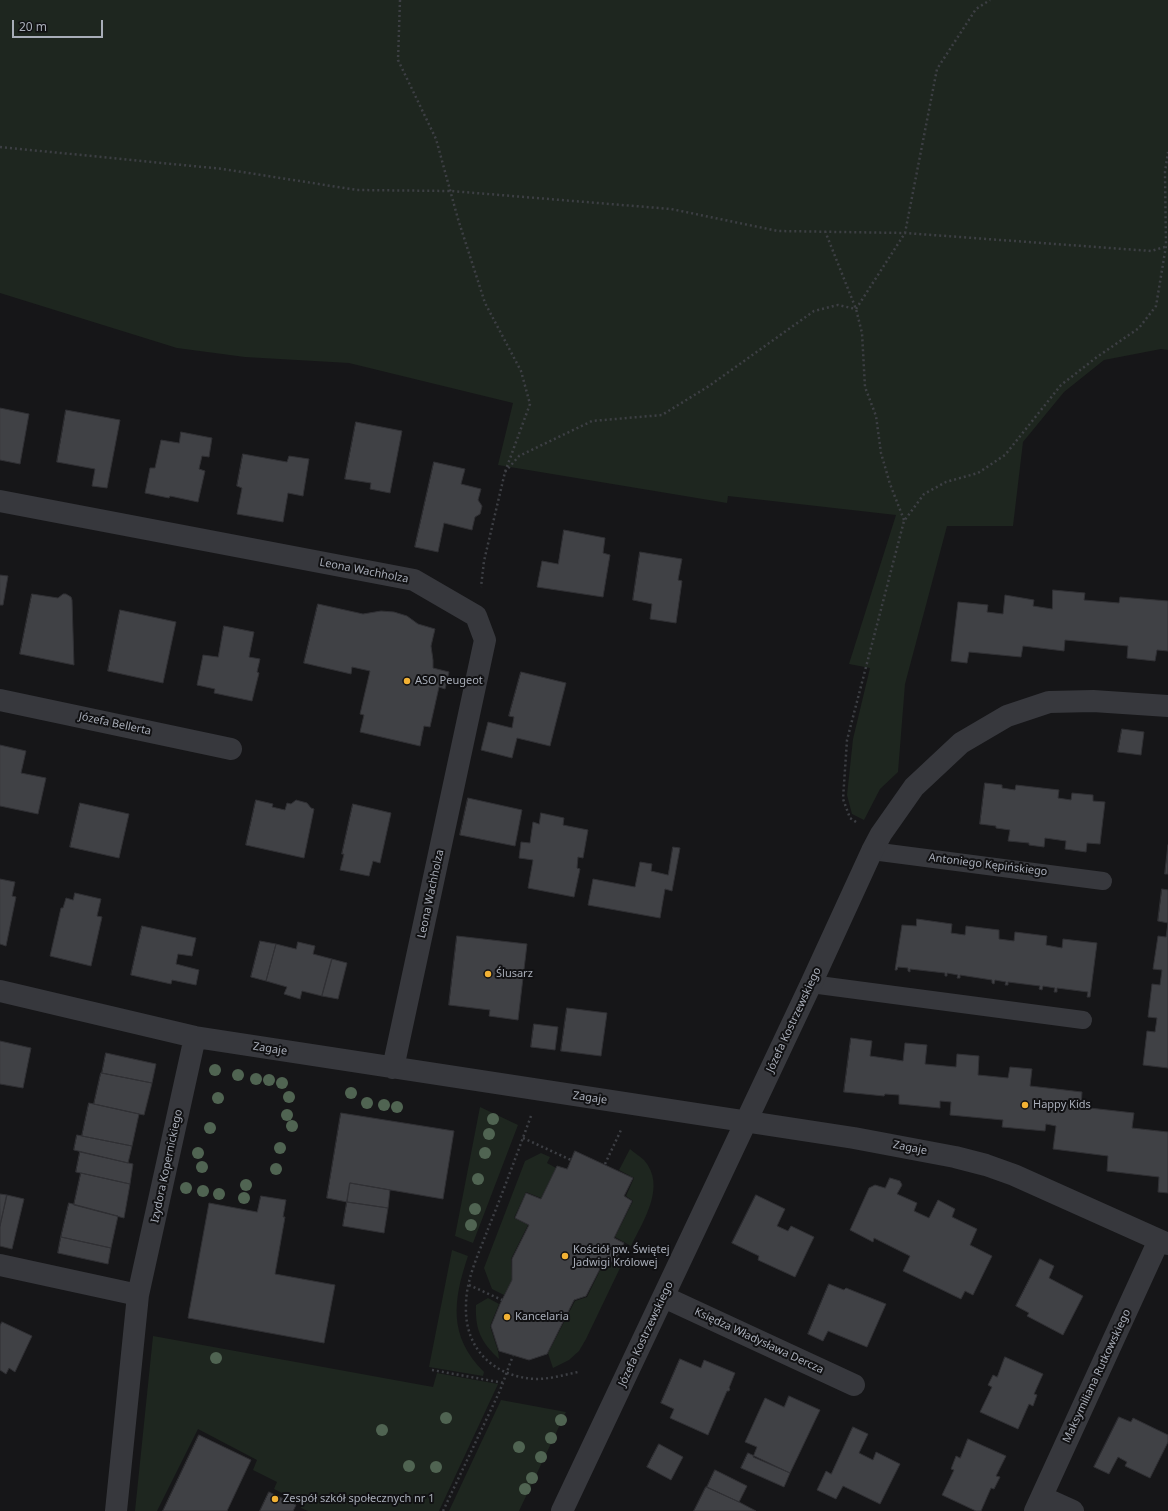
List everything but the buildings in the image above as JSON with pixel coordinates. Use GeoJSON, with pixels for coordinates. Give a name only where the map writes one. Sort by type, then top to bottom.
{"type":"FeatureCollection","features":[{"type":"Feature","properties":{"kind":"street","name":"Leona Wachholza"},"geometry":{"type":"LineString","coordinates":[[0,501],[414,580],[476,616],[485,640],[393,1068]]}},
{"type":"Feature","properties":{"kind":"street","name":"Józefa Bellerta"},"geometry":{"type":"LineString","coordinates":[[0,700],[231,749]]}},
{"type":"Feature","properties":{"kind":"street","name":"Józefa Kostrzewskiego"},"geometry":{"type":"LineString","coordinates":[[562,1511],[811,984],[876,842],[914,787],[961,743],[1007,716],[1049,702],[1093,701],[1168,706]]}},
{"type":"Feature","properties":{"kind":"street","name":"Zagaje"},"geometry":{"type":"LineString","coordinates":[[0,991],[195,1038],[746,1121],[854,1138],[955,1157],[986,1165],[1014,1175],[1164,1242]]}},
{"type":"Feature","properties":{"kind":"street","name":"Izydora Kopernickiego"},"geometry":{"type":"LineString","coordinates":[[116,1511],[138,1295],[195,1038]]}},
{"type":"Feature","properties":{"kind":"street","name":"Maksymiliana Rutkowskiego"},"geometry":{"type":"LineString","coordinates":[[1038,1504],[1164,1242]]}},
{"type":"Feature","properties":{"kind":"street"},"geometry":{"type":"LineString","coordinates":[[0,1265],[138,1295]]}},
{"type":"Feature","properties":{"kind":"street","name":"Księdza Władysława Dercza"},"geometry":{"type":"LineString","coordinates":[[664,1297],[854,1385]]}},
{"type":"Feature","properties":{"kind":"street"},"geometry":{"type":"LineString","coordinates":[[1038,1504],[1073,1511]]}},
{"type":"Feature","properties":{"kind":"lane","name":"Antoniego Kępińskiego"},"geometry":{"type":"LineString","coordinates":[[876,842],[1103,881]]}},
{"type":"Feature","properties":{"kind":"lane"},"geometry":{"type":"LineString","coordinates":[[811,984],[1083,1020]]}},
{"type":"Feature","properties":{"kind":"path"},"geometry":{"type":"LineString","coordinates":[[400,0],[398,60],[436,139],[458,219],[485,303],[521,372],[530,404],[506,472],[484,561],[476,616]]}},
{"type":"Feature","properties":{"kind":"path"},"geometry":{"type":"LineString","coordinates":[[856,309],[905,233],[937,69],[976,9],[990,0]]}},
{"type":"Feature","properties":{"kind":"path"},"geometry":{"type":"LineString","coordinates":[[0,147],[223,169],[357,190],[451,191],[671,209],[778,231],[905,233],[1152,251],[1167,246]]}},
{"type":"Feature","properties":{"kind":"path"},"geometry":{"type":"LineString","coordinates":[[876,842],[850,818],[843,799],[847,740],[904,521],[924,494],[946,482],[978,473],[1005,455],[1061,385],[1097,357],[1139,328],[1156,306],[1167,246],[1165,172],[1168,152]]}},
{"type":"Feature","properties":{"kind":"path"},"geometry":{"type":"LineString","coordinates":[[825,231],[856,309],[862,333],[865,387],[876,416],[881,453],[890,484],[904,521]]}},
{"type":"Feature","properties":{"kind":"path"},"geometry":{"type":"LineString","coordinates":[[506,472],[519,456],[592,421],[662,415],[709,386],[814,311],[838,305],[856,309]]}},
{"type":"Feature","properties":{"kind":"path"},"geometry":{"type":"LineString","coordinates":[[534,1110],[475,1264],[466,1303],[466,1323],[475,1346],[488,1362],[506,1372],[520,1377],[537,1379],[556,1377],[578,1372]]}},
{"type":"Feature","properties":{"kind":"path"},"geometry":{"type":"LineString","coordinates":[[605,1164],[623,1125]]}},
{"type":"Feature","properties":{"kind":"path"},"geometry":{"type":"LineString","coordinates":[[523,1138],[571,1160]]}},
{"type":"Feature","properties":{"kind":"path"},"geometry":{"type":"LineString","coordinates":[[469,1285],[502,1300]]}},
{"type":"Feature","properties":{"kind":"path"},"geometry":{"type":"LineString","coordinates":[[443,1511],[504,1383],[506,1372],[513,1356]]}},
{"type":"Feature","properties":{"kind":"path"},"geometry":{"type":"LineString","coordinates":[[432,1370],[504,1383]]}},
{"type":"Feature","properties":{"kind":"shaded area"},"geometry":{"type":"Polygon","coordinates":[[[0,0],[1168,0],[1168,350],[1161,349],[1104,360],[1064,392],[1023,442],[1013,526],[947,526],[905,684],[898,772],[880,789],[864,820],[852,814],[847,795],[853,739],[870,668],[849,664],[896,515],[728,496],[727,503],[498,465],[513,403],[349,363],[245,357],[177,348],[0,293],[0,0]]]}},
{"type":"Feature","properties":{"kind":"shaded area"},"geometry":{"type":"Polygon","coordinates":[[[480,1107],[518,1125],[473,1243],[455,1236],[480,1107]]]}},
{"type":"Feature","properties":{"kind":"shaded area"},"geometry":{"type":"Polygon","coordinates":[[[630,1149],[644,1160],[651,1170],[653,1181],[651,1203],[631,1246],[615,1237],[633,1201],[626,1196],[634,1178],[619,1170],[630,1149]]]}},
{"type":"Feature","properties":{"kind":"shaded area"},"geometry":{"type":"Polygon","coordinates":[[[541,1153],[550,1157],[547,1163],[556,1168],[541,1198],[526,1192],[514,1218],[528,1225],[511,1259],[512,1280],[504,1295],[492,1289],[484,1268],[525,1161],[541,1153]]]}},
{"type":"Feature","properties":{"kind":"shaded area"},"geometry":{"type":"Polygon","coordinates":[[[452,1250],[468,1256],[459,1288],[457,1317],[459,1331],[464,1345],[472,1359],[484,1372],[483,1376],[429,1367],[452,1250]]]}},
{"type":"Feature","properties":{"kind":"shaded area"},"geometry":{"type":"Polygon","coordinates":[[[605,1260],[620,1268],[586,1339],[579,1351],[569,1360],[553,1368],[548,1353],[575,1301],[587,1297],[605,1260]]]}},
{"type":"Feature","properties":{"kind":"shaded area"},"geometry":{"type":"Polygon","coordinates":[[[488,1298],[499,1304],[490,1326],[499,1359],[488,1347],[478,1329],[476,1305],[488,1298]]]}},
{"type":"Feature","properties":{"kind":"shaded area"},"geometry":{"type":"Polygon","coordinates":[[[153,1336],[433,1387],[437,1373],[498,1384],[439,1511],[308,1511],[301,1508],[302,1503],[274,1489],[277,1482],[253,1470],[257,1460],[198,1429],[157,1511],[135,1511],[153,1336]]]}},
{"type":"Feature","properties":{"kind":"shaded area"},"geometry":{"type":"Polygon","coordinates":[[[501,1400],[566,1412],[519,1511],[449,1511],[501,1400]]]}},
{"type":"Feature","properties":{"kind":"place","name":"ASO Peugeot"},"geometry":{"type":"Point","coordinates":[407,681]}},
{"type":"Feature","properties":{"kind":"place","name":"Ślusarz"},"geometry":{"type":"Point","coordinates":[488,974]}},
{"type":"Feature","properties":{"kind":"place","name":"Happy Kids"},"geometry":{"type":"Point","coordinates":[1025,1105]}},
{"type":"Feature","properties":{"kind":"place","name":"Kościół pw. Świętej Jadwigi Królowej"},"geometry":{"type":"Point","coordinates":[565,1256]}},
{"type":"Feature","properties":{"kind":"place","name":"Kancelaria"},"geometry":{"type":"Point","coordinates":[507,1317]}},
{"type":"Feature","properties":{"kind":"place","name":"Zespół szkół społecznych nr 1"},"geometry":{"type":"Point","coordinates":[275,1499]}}]}
